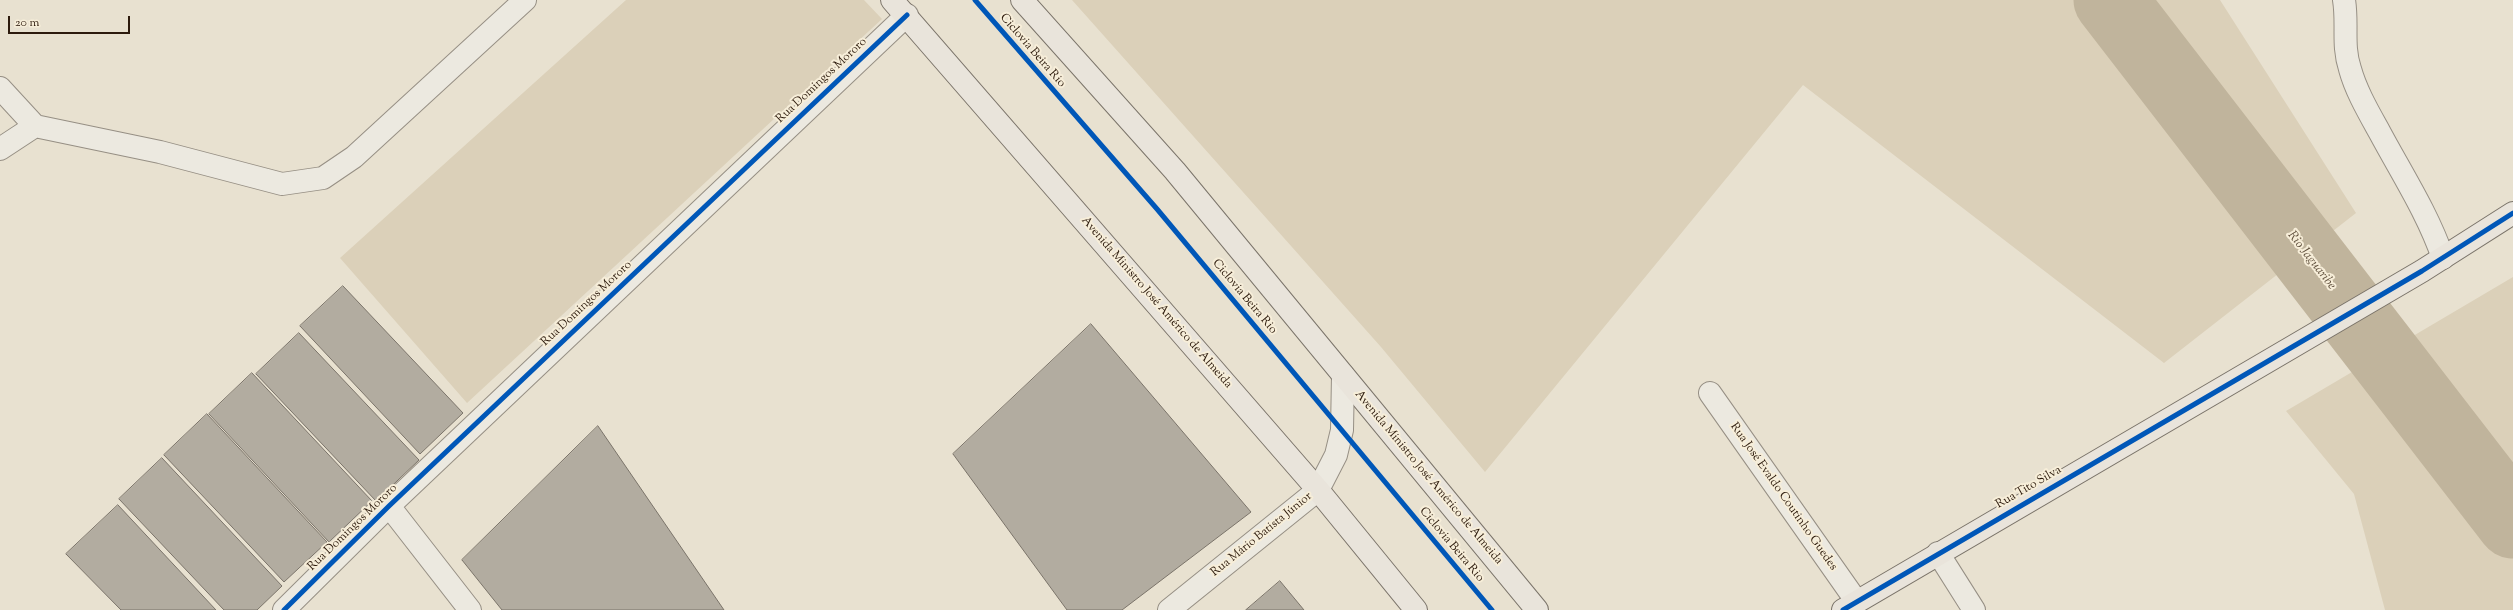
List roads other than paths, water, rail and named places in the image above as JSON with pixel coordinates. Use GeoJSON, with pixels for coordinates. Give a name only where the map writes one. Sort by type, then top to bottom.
{"type":"FeatureCollection","features":[{"type":"Feature","properties":{"kind":"main road","name":"Avenida Ministro José Américo de Almeida"},"geometry":{"type":"LineString","coordinates":[[1022,0],[1175,171],[1537,610]]}},
{"type":"Feature","properties":{"kind":"main road","name":"Avenida Ministro José Américo de Almeida"},"geometry":{"type":"LineString","coordinates":[[900,8],[1318,490],[1416,610]]}},
{"type":"Feature","properties":{"kind":"main road","name":"Rua Tito Silva"},"geometry":{"type":"LineString","coordinates":[[1850,606],[1938,553],[2422,271],[2513,213]]}},
{"type":"Feature","properties":{"kind":"street"},"geometry":{"type":"LineString","coordinates":[[0,88],[35,126],[160,152],[282,184],[323,178],[354,157],[524,0]]}},
{"type":"Feature","properties":{"kind":"street"},"geometry":{"type":"LineString","coordinates":[[2344,0],[2346,12],[2344,42],[2350,70],[2368,112],[2433,229],[2443,258]]}},
{"type":"Feature","properties":{"kind":"street","name":"Rua Domingos Mororo"},"geometry":{"type":"LineString","coordinates":[[284,610],[900,8]]}},
{"type":"Feature","properties":{"kind":"street"},"geometry":{"type":"LineString","coordinates":[[0,149],[35,126]]}},
{"type":"Feature","properties":{"kind":"street","name":"Rua Mário Batista Júnior"},"geometry":{"type":"LineString","coordinates":[[1168,610],[1318,490],[1336,455],[1342,430],[1343,375]]}},
{"type":"Feature","properties":{"kind":"street","name":"Rua José Evaldo Coutinho Guedes"},"geometry":{"type":"LineString","coordinates":[[1710,393],[1850,606]]}},
{"type":"Feature","properties":{"kind":"street"},"geometry":{"type":"LineString","coordinates":[[389,506],[470,610]]}},
{"type":"Feature","properties":{"kind":"street"},"geometry":{"type":"LineString","coordinates":[[1938,553],[1974,610]]}},
{"type":"Feature","properties":{"kind":"waterway","name":"Rio Jaguaribe"},"geometry":{"type":"LineString","coordinates":[[2110,0],[2513,522]]}}]}
